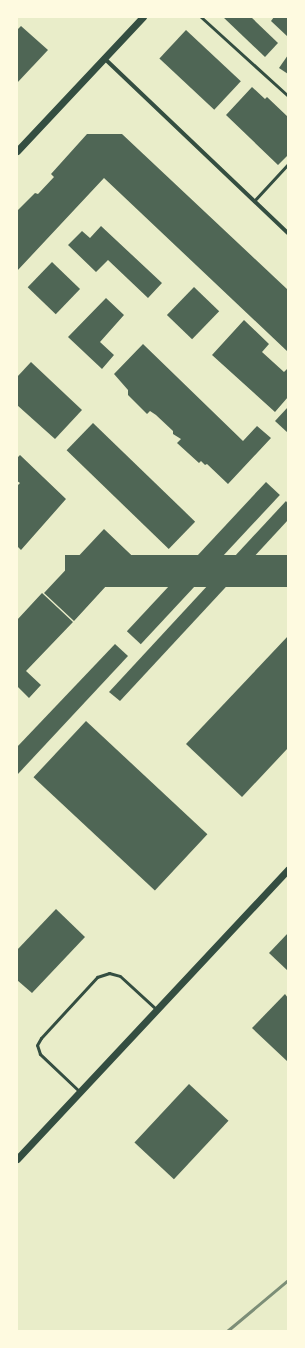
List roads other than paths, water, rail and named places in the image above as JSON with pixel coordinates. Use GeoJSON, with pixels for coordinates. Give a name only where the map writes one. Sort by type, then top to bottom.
{"type":"FeatureCollection","features":[{"type":"Feature","properties":{"kind":"street"},"geometry":{"type":"LineString","coordinates":[[17,151],[143,17]]}},
{"type":"Feature","properties":{"kind":"street"},"geometry":{"type":"LineString","coordinates":[[104,58],[288,233]]}},
{"type":"Feature","properties":{"kind":"street"},"geometry":{"type":"LineString","coordinates":[[17,1159],[288,869]]}},
{"type":"Feature","properties":{"kind":"lane"},"geometry":{"type":"LineString","coordinates":[[201,17],[288,96]]}},
{"type":"Feature","properties":{"kind":"lane"},"geometry":{"type":"LineString","coordinates":[[254,201],[288,164]]}},
{"type":"Feature","properties":{"kind":"lane"},"geometry":{"type":"LineString","coordinates":[[79,1091],[40,1054],[37,1045],[41,1038],[92,983],[103,974],[115,974],[120,976],[156,1009]]}},
{"type":"Feature","properties":{"kind":"railway"},"geometry":{"type":"LineString","coordinates":[[227,1331],[288,1280]]}}]}
